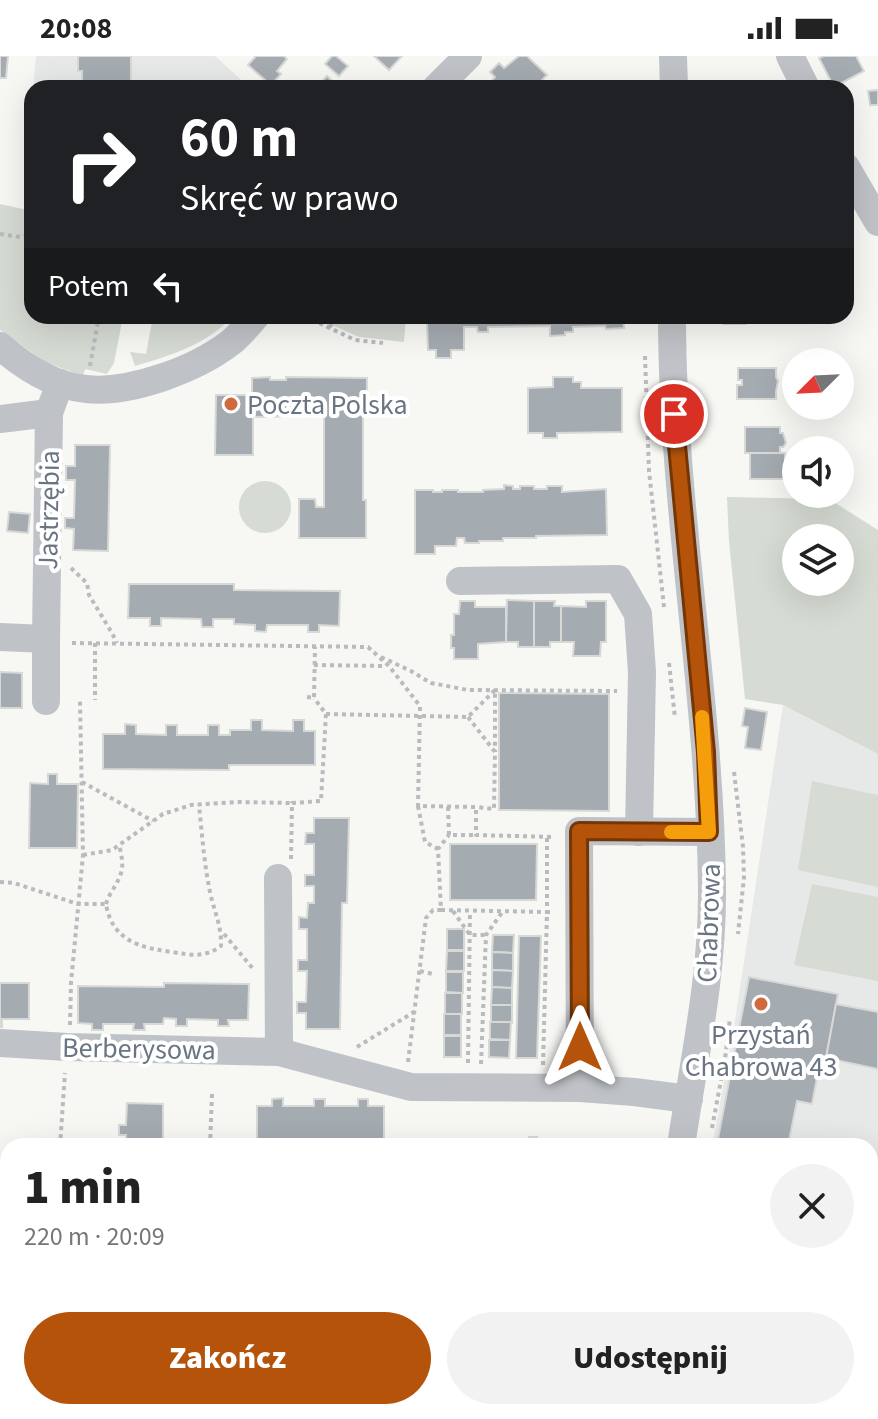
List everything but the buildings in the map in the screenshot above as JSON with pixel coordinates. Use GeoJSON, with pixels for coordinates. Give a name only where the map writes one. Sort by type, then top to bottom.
{"type":"FeatureCollection","features":[{"type":"Feature","properties":{"kind":"street"},"geometry":{"type":"LineString","coordinates":[[444,80],[468,56]]}},
{"type":"Feature","properties":{"kind":"street"},"geometry":{"type":"LineString","coordinates":[[790,56],[802,80]]}},
{"type":"Feature","properties":{"kind":"street"},"geometry":{"type":"LineString","coordinates":[[854,181],[878,222]]}},
{"type":"Feature","properties":{"kind":"street"},"geometry":{"type":"LineString","coordinates":[[0,346],[30,369],[60,383],[88,390],[100,389],[130,385],[192,365],[231,342],[248,324]]}},
{"type":"Feature","properties":{"kind":"street","name":"Chabrowa"},"geometry":{"type":"LineString","coordinates":[[672,324],[675,428],[706,752],[712,887],[709,962],[682,1138]]}},
{"type":"Feature","properties":{"kind":"street","name":"Jastrzębia"},"geometry":{"type":"LineString","coordinates":[[46,701],[49,413],[60,383]]}},
{"type":"Feature","properties":{"kind":"street"},"geometry":{"type":"LineString","coordinates":[[0,419],[49,413]]}},
{"type":"Feature","properties":{"kind":"street"},"geometry":{"type":"LineString","coordinates":[[460,581],[618,579],[638,614],[642,672],[639,832]]}},
{"type":"Feature","properties":{"kind":"street"},"geometry":{"type":"LineString","coordinates":[[0,637],[46,639]]}},
{"type":"Feature","properties":{"kind":"street"},"geometry":{"type":"LineString","coordinates":[[580,1088],[579,831],[709,832]]}},
{"type":"Feature","properties":{"kind":"street"},"geometry":{"type":"LineString","coordinates":[[278,878],[279,1052]]}},
{"type":"Feature","properties":{"kind":"street","name":"Berberysowa"},"geometry":{"type":"LineString","coordinates":[[0,1043],[279,1052],[411,1087],[580,1088],[689,1099]]}},
{"type":"Feature","properties":{"kind":"path"},"geometry":{"type":"LineString","coordinates":[[0,234],[24,236]]}},
{"type":"Feature","properties":{"kind":"path"},"geometry":{"type":"LineString","coordinates":[[88,374],[97,324]]}},
{"type":"Feature","properties":{"kind":"path"},"geometry":{"type":"LineString","coordinates":[[322,324],[355,340],[383,343]]}},
{"type":"Feature","properties":{"kind":"path"},"geometry":{"type":"LineString","coordinates":[[329,327],[333,324]]}},
{"type":"Feature","properties":{"kind":"path"},"geometry":{"type":"LineString","coordinates":[[46,639],[63,643],[368,647],[389,666],[420,706],[418,806],[425,842],[438,849]]}},
{"type":"Feature","properties":{"kind":"path"},"geometry":{"type":"LineString","coordinates":[[95,643],[95,700]]}},
{"type":"Feature","properties":{"kind":"path"},"geometry":{"type":"LineString","coordinates":[[315,647],[310,697],[326,714],[468,717],[495,690]]}},
{"type":"Feature","properties":{"kind":"path"},"geometry":{"type":"LineString","coordinates":[[379,656],[431,683],[468,690],[624,692],[624,705],[641,705]]}},
{"type":"Feature","properties":{"kind":"path"},"geometry":{"type":"LineString","coordinates":[[314,665],[389,666]]}},
{"type":"Feature","properties":{"kind":"path"},"geometry":{"type":"LineString","coordinates":[[418,806],[494,809],[495,690]]}},
{"type":"Feature","properties":{"kind":"path"},"geometry":{"type":"LineString","coordinates":[[60,1138],[83,855],[80,700]]}},
{"type":"Feature","properties":{"kind":"path"},"geometry":{"type":"LineString","coordinates":[[83,855],[112,850],[163,814],[199,805],[321,801],[326,714]]}},
{"type":"Feature","properties":{"kind":"path"},"geometry":{"type":"LineString","coordinates":[[468,717],[495,752]]}},
{"type":"Feature","properties":{"kind":"path"},"geometry":{"type":"LineString","coordinates":[[82,782],[153,821]]}},
{"type":"Feature","properties":{"kind":"path"},"geometry":{"type":"LineString","coordinates":[[278,878],[290,881],[292,803]]}},
{"type":"Feature","properties":{"kind":"path"},"geometry":{"type":"LineString","coordinates":[[119,844],[121,873],[106,904],[107,914],[116,930],[129,941],[145,948],[197,956],[213,952],[221,946],[222,932],[203,857],[199,805]]}},
{"type":"Feature","properties":{"kind":"path"},"geometry":{"type":"LineString","coordinates":[[441,910],[438,849],[449,835],[448,807]]}},
{"type":"Feature","properties":{"kind":"path"},"geometry":{"type":"LineString","coordinates":[[476,807],[476,835]]}},
{"type":"Feature","properties":{"kind":"path"},"geometry":{"type":"LineString","coordinates":[[449,835],[580,838]]}},
{"type":"Feature","properties":{"kind":"path"},"geometry":{"type":"LineString","coordinates":[[543,1072],[547,837]]}},
{"type":"Feature","properties":{"kind":"path"},"geometry":{"type":"LineString","coordinates":[[0,882],[14,883],[78,904],[106,904]]}},
{"type":"Feature","properties":{"kind":"path"},"geometry":{"type":"LineString","coordinates":[[398,1084],[400,1068],[407,1069],[426,918],[433,910],[580,911]]}},
{"type":"Feature","properties":{"kind":"path"},"geometry":{"type":"LineString","coordinates":[[452,910],[470,935]]}},
{"type":"Feature","properties":{"kind":"path"},"geometry":{"type":"LineString","coordinates":[[468,1070],[470,911]]}},
{"type":"Feature","properties":{"kind":"path"},"geometry":{"type":"LineString","coordinates":[[481,1070],[486,935],[503,911]]}},
{"type":"Feature","properties":{"kind":"path"},"geometry":{"type":"LineString","coordinates":[[222,932],[263,981],[279,987]]}},
{"type":"Feature","properties":{"kind":"path"},"geometry":{"type":"LineString","coordinates":[[470,935],[486,935]]}},
{"type":"Feature","properties":{"kind":"path"},"geometry":{"type":"LineString","coordinates":[[420,971],[433,974]]}},
{"type":"Feature","properties":{"kind":"path"},"geometry":{"type":"LineString","coordinates":[[357,1048],[414,1012]]}},
{"type":"Feature","properties":{"kind":"path"},"geometry":{"type":"LineString","coordinates":[[210,1138],[212,1094]]}},
{"type":"Feature","properties":{"kind":"shaded area"},"geometry":{"type":"Polygon","coordinates":[[[36,56],[215,56],[241,80],[34,80],[36,56]]]}},
{"type":"Feature","properties":{"kind":"shaded area"},"geometry":{"type":"Polygon","coordinates":[[[0,204],[24,209],[24,324],[121,324],[114,363],[107,374],[85,369],[83,376],[45,362],[0,330],[0,204]]]}},
{"type":"Feature","properties":{"kind":"shaded area"},"geometry":{"type":"Polygon","coordinates":[[[152,324],[225,324],[175,353],[135,366],[130,352],[146,354],[152,324]]]}},
{"type":"Feature","properties":{"kind":"shaded area"},"geometry":{"type":"Polygon","coordinates":[[[330,324],[405,324],[404,342],[359,337],[330,324]]]}},
{"type":"Feature","properties":{"kind":"shaded area"},"geometry":{"type":"Polygon","coordinates":[[[265,481],[283,489],[291,507],[283,525],[265,533],[247,525],[239,507],[247,489],[265,481]]]}},
{"type":"Feature","properties":{"kind":"shaded area"},"geometry":{"type":"Polygon","coordinates":[[[727,497],[782,498],[782,508],[843,508],[878,530],[878,754],[783,705],[745,699],[727,497]]]}},
{"type":"Feature","properties":{"kind":"shaded area"},"geometry":{"type":"Polygon","coordinates":[[[783,705],[878,754],[878,1138],[714,1138],[733,1034],[783,705]]]}},
{"type":"Feature","properties":{"kind":"shaded area"},"geometry":{"type":"Polygon","coordinates":[[[812,781],[878,795],[878,887],[798,870],[812,781]]]}},
{"type":"Feature","properties":{"kind":"shaded area"},"geometry":{"type":"Polygon","coordinates":[[[812,884],[878,897],[878,981],[794,965],[812,884]]]}},
{"type":"Feature","properties":{"kind":"slow traffic"},"geometry":{"type":"LineString","coordinates":[[671,832],[709,832],[702,717]]}},
{"type":"Feature","properties":{"kind":"place","name":"Poczta Polska"},"geometry":{"type":"Point","coordinates":[231,404]}},
{"type":"Feature","properties":{"kind":"place","name":"Przystań Chabrowa 43"},"geometry":{"type":"Point","coordinates":[761,1004]}},
{"type":"Feature","properties":{"kind":"route"},"geometry":{"type":"LineString","coordinates":[[580,1047],[579,831],[709,832],[706,752],[674,414]]}}]}
